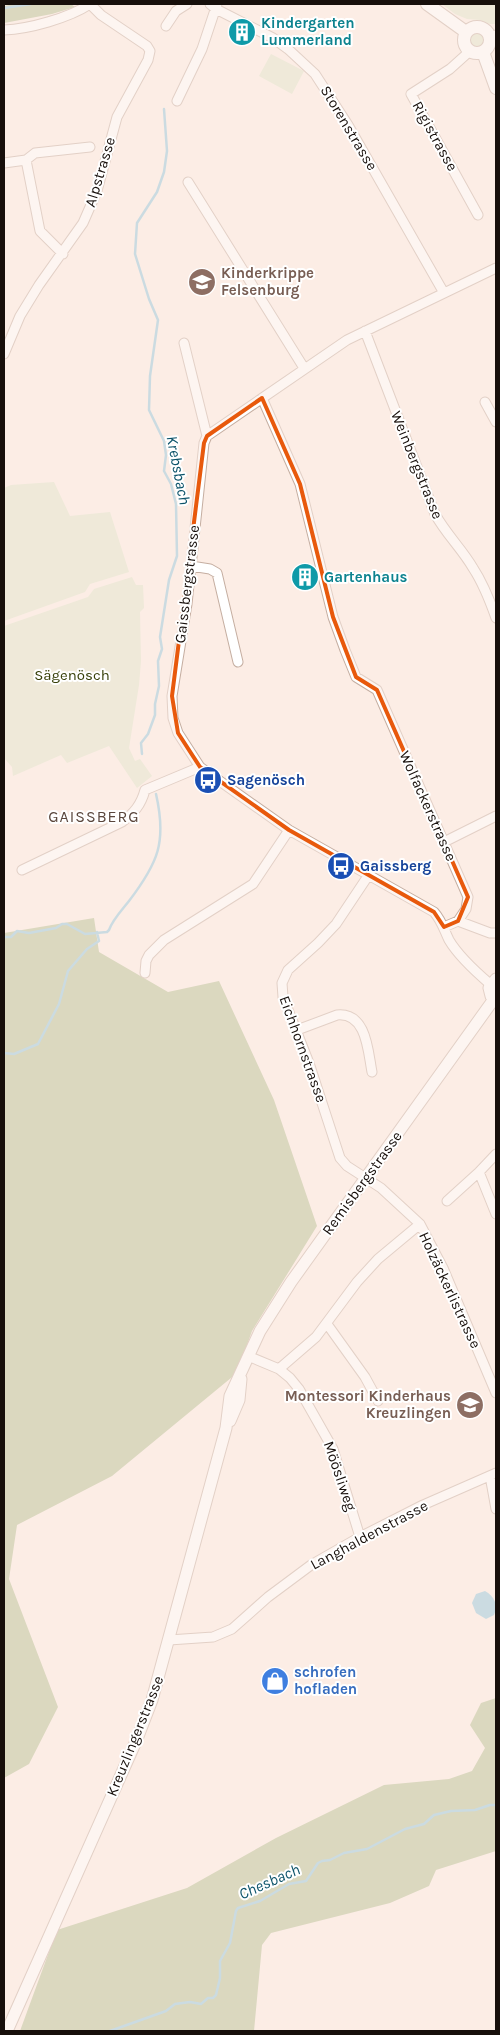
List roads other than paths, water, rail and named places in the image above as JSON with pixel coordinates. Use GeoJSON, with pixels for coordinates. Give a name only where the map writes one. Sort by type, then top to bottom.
{"type":"FeatureCollection","features":[{"type":"Feature","properties":{"kind":"main road"},"geometry":{"type":"LineString","coordinates":[[427,4],[466,32]]}},
{"type":"Feature","properties":{"kind":"main road"},"geometry":{"type":"LineString","coordinates":[[478,27],[486,30],[493,36],[489,46],[483,52],[474,53],[464,44],[466,32],[478,27]]}},
{"type":"Feature","properties":{"kind":"main road"},"geometry":{"type":"LineString","coordinates":[[483,52],[496,88]]}},
{"type":"Feature","properties":{"kind":"street"},"geometry":{"type":"LineString","coordinates":[[4,30],[13,30],[67,16],[78,12],[90,4]]}},
{"type":"Feature","properties":{"kind":"street","name":"Alpstrasse"},"geometry":{"type":"LineString","coordinates":[[4,354],[20,316],[39,285],[83,224],[97,191],[118,117],[148,60],[150,51],[142,42],[101,15],[90,4]]}},
{"type":"Feature","properties":{"kind":"street"},"geometry":{"type":"LineString","coordinates":[[166,26],[176,12],[187,4]]}},
{"type":"Feature","properties":{"kind":"street"},"geometry":{"type":"LineString","coordinates":[[177,101],[202,49],[214,5]]}},
{"type":"Feature","properties":{"kind":"street","name":"Storenstrasse"},"geometry":{"type":"LineString","coordinates":[[214,5],[273,38],[315,74],[344,117],[444,293]]}},
{"type":"Feature","properties":{"kind":"street","name":"Rigistrasse"},"geometry":{"type":"LineString","coordinates":[[470,51],[450,69],[411,94],[478,215]]}},
{"type":"Feature","properties":{"kind":"street"},"geometry":{"type":"LineString","coordinates":[[4,163],[26,160],[35,153],[90,147]]}},
{"type":"Feature","properties":{"kind":"street"},"geometry":{"type":"LineString","coordinates":[[26,160],[40,231],[63,254]]}},
{"type":"Feature","properties":{"kind":"street"},"geometry":{"type":"LineString","coordinates":[[188,182],[304,368]]}},
{"type":"Feature","properties":{"kind":"street"},"geometry":{"type":"LineString","coordinates":[[184,344],[207,436],[331,350],[365,331],[496,268]]}},
{"type":"Feature","properties":{"kind":"street","name":"Weinbergstrasse"},"geometry":{"type":"LineString","coordinates":[[365,331],[435,514],[447,535],[492,595],[496,618]]}},
{"type":"Feature","properties":{"kind":"street","name":"Wolfackerstrasse"},"geometry":{"type":"LineString","coordinates":[[262,398],[300,484],[333,616],[356,678],[377,690],[468,897],[466,909],[458,921]]}},
{"type":"Feature","properties":{"kind":"street"},"geometry":{"type":"LineString","coordinates":[[484,402],[496,422]]}},
{"type":"Feature","properties":{"kind":"street","name":"Gaissbergstrasse"},"geometry":{"type":"LineString","coordinates":[[207,436],[204,443],[191,566],[172,696],[173,718],[182,740],[200,767],[289,830],[434,912],[452,944],[476,972],[493,982]]}},
{"type":"Feature","properties":{"kind":"street"},"geometry":{"type":"LineString","coordinates":[[191,566],[210,569],[217,573],[238,662]]}},
{"type":"Feature","properties":{"kind":"street"},"geometry":{"type":"LineString","coordinates":[[22,870],[122,822],[134,813],[142,802],[145,790],[200,767]]}},
{"type":"Feature","properties":{"kind":"street"},"geometry":{"type":"LineString","coordinates":[[444,842],[496,816]]}},
{"type":"Feature","properties":{"kind":"street"},"geometry":{"type":"LineString","coordinates":[[145,973],[146,961],[149,955],[164,940],[254,884],[289,830]]}},
{"type":"Feature","properties":{"kind":"street","name":"Eichhornstrasse"},"geometry":{"type":"LineString","coordinates":[[366,1178],[346,1166],[340,1158],[297,1030],[283,997],[282,983],[284,976],[336,924],[368,876]]}},
{"type":"Feature","properties":{"kind":"street"},"geometry":{"type":"LineString","coordinates":[[444,927],[458,921],[490,933],[496,933]]}},
{"type":"Feature","properties":{"kind":"street"},"geometry":{"type":"LineString","coordinates":[[493,982],[489,992],[495,1000]]}},
{"type":"Feature","properties":{"kind":"street","name":"Remisbergstrasse"},"geometry":{"type":"LineString","coordinates":[[226,1428],[230,1396],[274,1306],[495,1000]]}},
{"type":"Feature","properties":{"kind":"street"},"geometry":{"type":"LineString","coordinates":[[297,1030],[337,1015],[343,1014],[351,1018],[359,1023],[365,1034],[372,1072]]}},
{"type":"Feature","properties":{"kind":"street"},"geometry":{"type":"LineString","coordinates":[[447,1201],[496,1154]]}},
{"type":"Feature","properties":{"kind":"street"},"geometry":{"type":"LineString","coordinates":[[479,1172],[496,1214]]}},
{"type":"Feature","properties":{"kind":"street","name":"Holzäckerlistrasse"},"geometry":{"type":"LineString","coordinates":[[366,1178],[381,1188],[420,1224],[443,1268],[496,1393]]}},
{"type":"Feature","properties":{"kind":"street"},"geometry":{"type":"LineString","coordinates":[[279,1370],[306,1347],[327,1324],[357,1282],[378,1258],[420,1224]]}},
{"type":"Feature","properties":{"kind":"street"},"geometry":{"type":"LineString","coordinates":[[327,1324],[365,1377],[378,1401]]}},
{"type":"Feature","properties":{"kind":"street","name":"Möösliweg"},"geometry":{"type":"LineString","coordinates":[[248,1356],[279,1370],[290,1378],[298,1389],[333,1449],[360,1536]]}},
{"type":"Feature","properties":{"kind":"street","name":"Kreuzlingerstrasse"},"geometry":{"type":"LineString","coordinates":[[7,2031],[137,1739],[152,1700],[226,1428]]}},
{"type":"Feature","properties":{"kind":"street"},"geometry":{"type":"LineString","coordinates":[[493,1474],[496,1509]]}},
{"type":"Feature","properties":{"kind":"street","name":"Langhaldenstrasse"},"geometry":{"type":"LineString","coordinates":[[169,1640],[213,1637],[232,1629],[268,1597],[311,1565],[360,1536],[493,1474]]}},
{"type":"Feature","properties":{"kind":"water"},"geometry":{"type":"Polygon","coordinates":[[[485,1591],[491,1595],[496,1604],[494,1615],[486,1619],[476,1613],[472,1603],[476,1594],[485,1591]]]}},
{"type":"Feature","properties":{"kind":"waterway"},"geometry":{"type":"LineString","coordinates":[[4,8],[31,4]]}},
{"type":"Feature","properties":{"kind":"waterway","name":"Krebsbach"},"geometry":{"type":"LineString","coordinates":[[142,754],[141,743],[148,734],[155,715],[155,704],[159,686],[158,661],[162,649],[160,637],[169,580],[177,556],[176,504],[171,484],[164,471],[166,455],[164,441],[149,410],[150,376],[158,320],[149,299],[135,254],[137,223],[157,192],[164,172],[167,151],[164,109]]}},
{"type":"Feature","properties":{"kind":"waterway"},"geometry":{"type":"LineString","coordinates":[[4,937],[11,937],[17,931],[29,933],[56,928],[62,924],[67,924],[85,934],[107,932],[147,875],[158,851],[160,826],[156,794]]}},
{"type":"Feature","properties":{"kind":"waterway"},"geometry":{"type":"LineString","coordinates":[[4,1053],[14,1054],[38,1044],[59,1004],[68,971],[87,949],[99,941],[97,932]]}},
{"type":"Feature","properties":{"kind":"waterway","name":"Chesbach"},"geometry":{"type":"LineString","coordinates":[[110,2031],[166,2011],[175,2004],[190,2002],[201,2004],[208,1998],[213,1998],[216,1995],[220,1978],[220,1961],[230,1943],[238,1908],[260,1901],[289,1884],[306,1881],[318,1863],[322,1861],[330,1860],[344,1853],[367,1849],[405,1829],[424,1824],[434,1815],[451,1811],[475,1810],[496,1805]]}},
{"type":"Feature","properties":{"kind":"place","name":"Kindergarten Lummerland"},"geometry":{"type":"Point","coordinates":[242,32]}},
{"type":"Feature","properties":{"kind":"place","name":"Kinderkrippe Felsenburg"},"geometry":{"type":"Point","coordinates":[202,282]}},
{"type":"Feature","properties":{"kind":"place","name":"Gartenhaus"},"geometry":{"type":"Point","coordinates":[305,577]}},
{"type":"Feature","properties":{"kind":"place","name":"Sagenösch"},"geometry":{"type":"Point","coordinates":[208,780]}},
{"type":"Feature","properties":{"kind":"place","name":"Gaissberg"},"geometry":{"type":"Point","coordinates":[341,866]}},
{"type":"Feature","properties":{"kind":"place","name":"Montessori Kinderhaus Kreuzlingen"},"geometry":{"type":"Point","coordinates":[470,1405]}},
{"type":"Feature","properties":{"kind":"place","name":"schrofen hofladen"},"geometry":{"type":"Point","coordinates":[275,1681]}},
{"type":"Feature","properties":{"kind":"district","name":"GAISSBERG"},"geometry":{"type":"Point","coordinates":[94,816]}},
{"type":"Feature","properties":{"kind":"park label","name":"Sägenösch"},"geometry":{"type":"Point","coordinates":[72,675]}}]}
